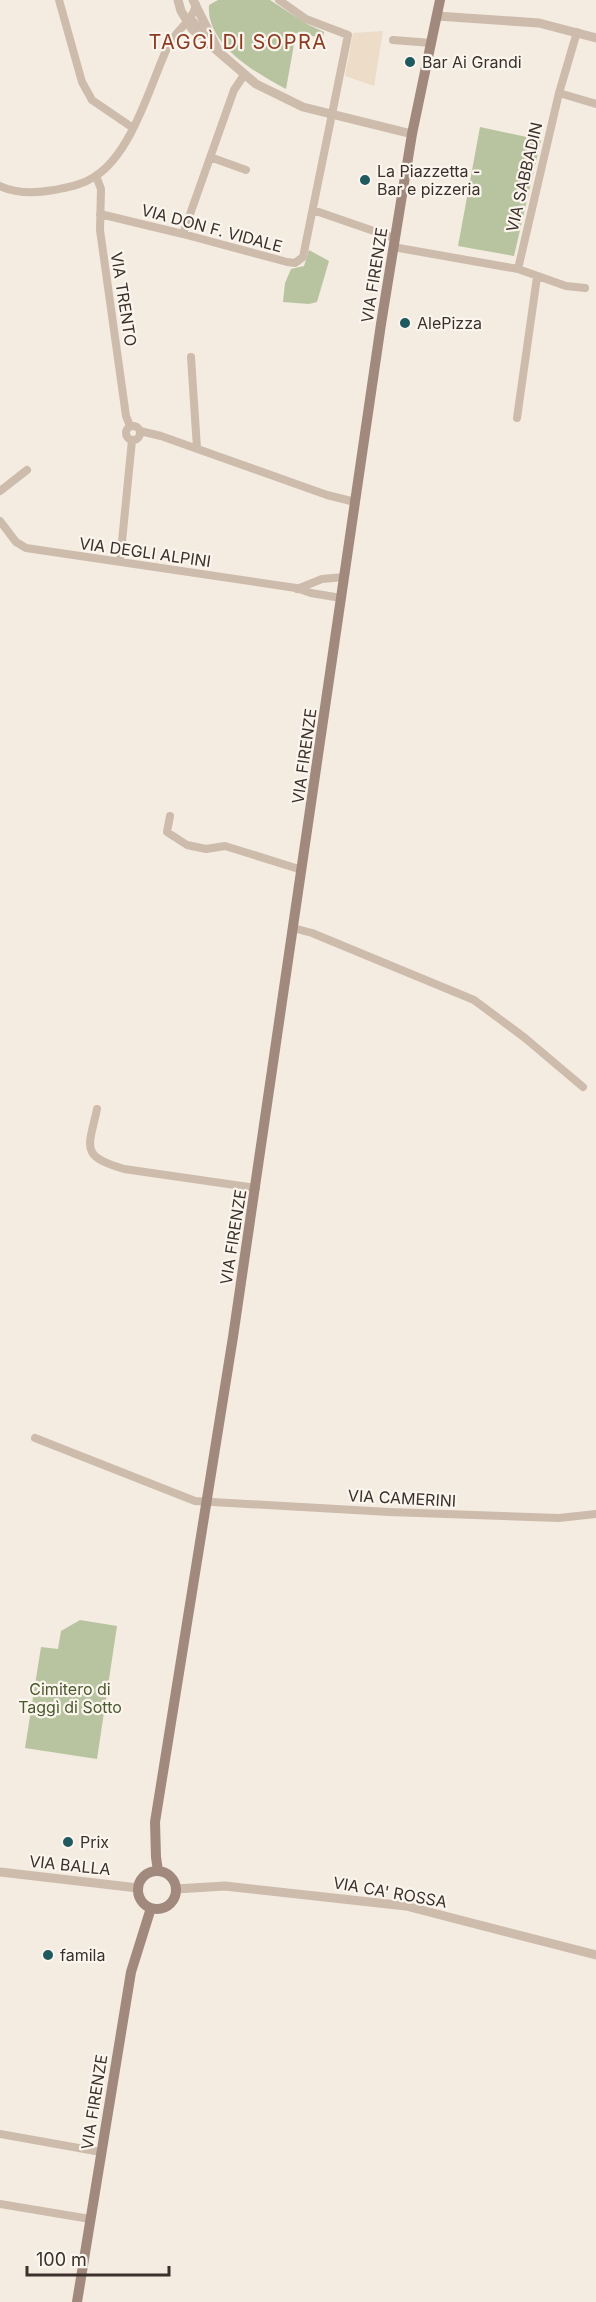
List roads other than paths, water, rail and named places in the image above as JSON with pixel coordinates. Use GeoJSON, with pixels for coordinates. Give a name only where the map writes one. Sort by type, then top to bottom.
{"type":"FeatureCollection","features":[{"type":"Feature","properties":{"kind":"main road","name":"VIA FIRENZE"},"geometry":{"type":"LineString","coordinates":[[158,1871],[155,1822],[255,1188],[394,242],[412,134],[440,0]]}},
{"type":"Feature","properties":{"kind":"main road"},"geometry":{"type":"LineString","coordinates":[[158,1871],[168,1876],[176,1889],[168,1905],[157,1909],[141,1901],[138,1888],[139,1883],[147,1874],[158,1871]]}},
{"type":"Feature","properties":{"kind":"main road","name":"VIA FIRENZE"},"geometry":{"type":"LineString","coordinates":[[77,2302],[131,1972],[151,1908]]}},
{"type":"Feature","properties":{"kind":"street"},"geometry":{"type":"LineString","coordinates":[[59,0],[82,82],[92,100],[133,128]]}},
{"type":"Feature","properties":{"kind":"street"},"geometry":{"type":"LineString","coordinates":[[178,0],[189,21],[219,53],[244,75],[286,100],[412,134]]}},
{"type":"Feature","properties":{"kind":"street","name":"VIA DON F. VIDALE"},"geometry":{"type":"LineString","coordinates":[[100,214],[294,263],[301,259],[305,254],[348,35],[306,19],[279,0]]}},
{"type":"Feature","properties":{"kind":"street"},"geometry":{"type":"LineString","coordinates":[[0,186],[26,192],[46,191],[71,186],[96,176],[118,154],[133,128],[170,42],[189,21],[196,2]]}},
{"type":"Feature","properties":{"kind":"street"},"geometry":{"type":"LineString","coordinates":[[196,2],[219,53]]}},
{"type":"Feature","properties":{"kind":"street"},"geometry":{"type":"LineString","coordinates":[[437,16],[538,23],[596,38]]}},
{"type":"Feature","properties":{"kind":"street"},"geometry":{"type":"LineString","coordinates":[[189,21],[212,38]]}},
{"type":"Feature","properties":{"kind":"street","name":"VIA SABBADIN"},"geometry":{"type":"LineString","coordinates":[[518,269],[577,32]]}},
{"type":"Feature","properties":{"kind":"street"},"geometry":{"type":"LineString","coordinates":[[393,40],[432,43]]}},
{"type":"Feature","properties":{"kind":"street"},"geometry":{"type":"LineString","coordinates":[[183,234],[234,90],[244,75]]}},
{"type":"Feature","properties":{"kind":"street"},"geometry":{"type":"LineString","coordinates":[[560,93],[596,104]]}},
{"type":"Feature","properties":{"kind":"street"},"geometry":{"type":"LineString","coordinates":[[210,157],[246,170]]}},
{"type":"Feature","properties":{"kind":"street","name":"VIA TRENTO"},"geometry":{"type":"LineString","coordinates":[[96,176],[100,189],[100,230],[126,416],[130,426],[126,434],[132,440],[120,562]]}},
{"type":"Feature","properties":{"kind":"street"},"geometry":{"type":"LineString","coordinates":[[313,210],[394,242],[518,269],[566,286],[585,288]]}},
{"type":"Feature","properties":{"kind":"street"},"geometry":{"type":"LineString","coordinates":[[517,418],[537,277]]}},
{"type":"Feature","properties":{"kind":"street"},"geometry":{"type":"LineString","coordinates":[[190,357],[197,448]]}},
{"type":"Feature","properties":{"kind":"street"},"geometry":{"type":"LineString","coordinates":[[130,426],[136,426],[140,431],[197,448],[327,495],[355,502]]}},
{"type":"Feature","properties":{"kind":"street"},"geometry":{"type":"LineString","coordinates":[[132,440],[137,439],[140,431]]}},
{"type":"Feature","properties":{"kind":"street"},"geometry":{"type":"LineString","coordinates":[[0,491],[27,470]]}},
{"type":"Feature","properties":{"kind":"street","name":"VIA DEGLI ALPINI"},"geometry":{"type":"LineString","coordinates":[[0,521],[16,542],[26,548],[297,589],[341,598]]}},
{"type":"Feature","properties":{"kind":"street","name":"VIA DEGLI ALPINI"},"geometry":{"type":"LineString","coordinates":[[297,589],[322,579],[344,577]]}},
{"type":"Feature","properties":{"kind":"street"},"geometry":{"type":"LineString","coordinates":[[170,816],[166,832],[187,845],[206,849],[225,846],[302,870]]}},
{"type":"Feature","properties":{"kind":"street"},"geometry":{"type":"LineString","coordinates":[[293,928],[312,933],[474,1000],[525,1038],[583,1087]]}},
{"type":"Feature","properties":{"kind":"street"},"geometry":{"type":"LineString","coordinates":[[97,1108],[89,1146],[92,1155],[103,1163],[124,1169],[255,1188]]}},
{"type":"Feature","properties":{"kind":"street"},"geometry":{"type":"LineString","coordinates":[[36,1438],[187,1498],[207,1502]]}},
{"type":"Feature","properties":{"kind":"street","name":"VIA CAMERINI"},"geometry":{"type":"LineString","coordinates":[[207,1502],[559,1518],[596,1514]]}},
{"type":"Feature","properties":{"kind":"street","name":"VIA BALLA"},"geometry":{"type":"LineString","coordinates":[[0,1872],[138,1888]]}},
{"type":"Feature","properties":{"kind":"street","name":"VIA CA' ROSSA"},"geometry":{"type":"LineString","coordinates":[[176,1889],[225,1886],[406,1906],[596,1955]]}},
{"type":"Feature","properties":{"kind":"street"},"geometry":{"type":"LineString","coordinates":[[0,2134],[101,2152]]}},
{"type":"Feature","properties":{"kind":"street"},"geometry":{"type":"LineString","coordinates":[[0,2204],[90,2219]]}},
{"type":"Feature","properties":{"kind":"place","name":"Bar Ai Grandi"},"geometry":{"type":"Point","coordinates":[410,62]}},
{"type":"Feature","properties":{"kind":"place","name":"La Piazzetta - Bar e pizzeria"},"geometry":{"type":"Point","coordinates":[365,180]}},
{"type":"Feature","properties":{"kind":"place","name":"AlePizza"},"geometry":{"type":"Point","coordinates":[405,323]}},
{"type":"Feature","properties":{"kind":"place","name":"Prix"},"geometry":{"type":"Point","coordinates":[68,1842]}},
{"type":"Feature","properties":{"kind":"place","name":"famila"},"geometry":{"type":"Point","coordinates":[48,1955]}},
{"type":"Feature","properties":{"kind":"district","name":"TAGGÌ DI SOPRA"},"geometry":{"type":"Point","coordinates":[238,42]}},
{"type":"Feature","properties":{"kind":"park label","name":"Cimitero di Taggì di Sotto"},"geometry":{"type":"Point","coordinates":[70,1698]}}]}
